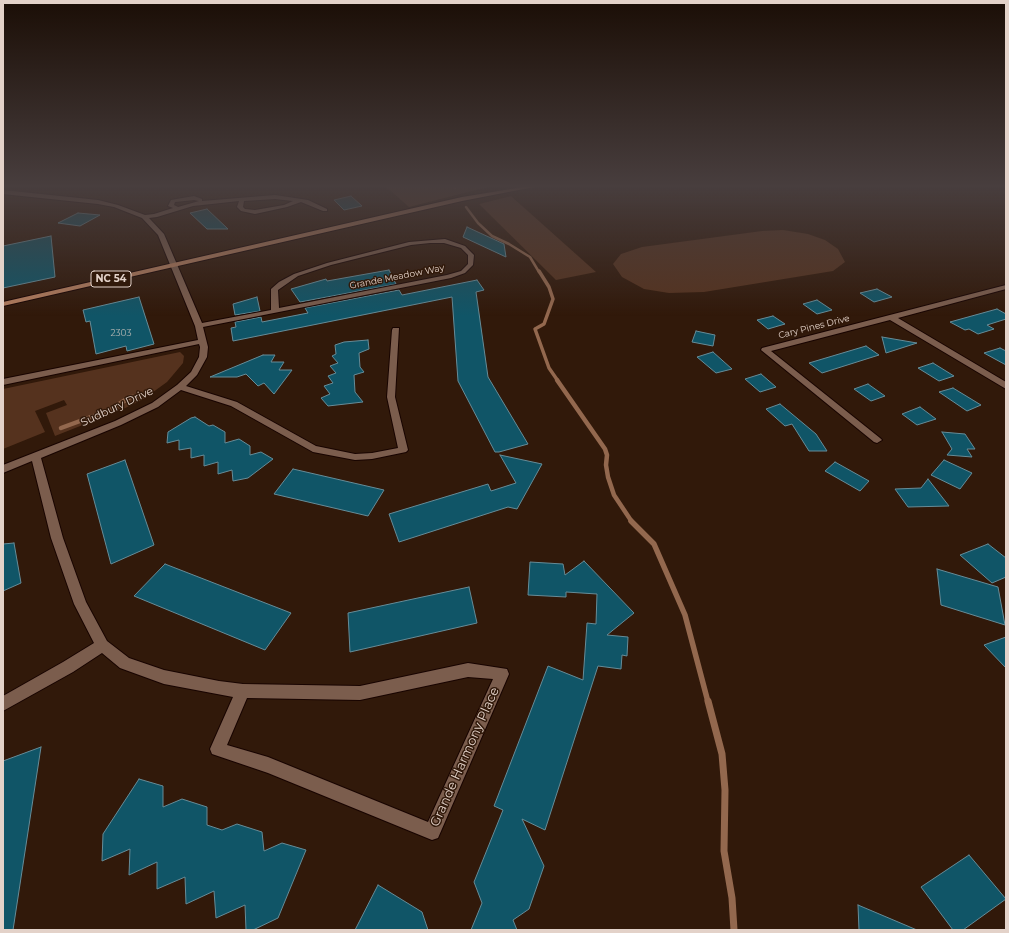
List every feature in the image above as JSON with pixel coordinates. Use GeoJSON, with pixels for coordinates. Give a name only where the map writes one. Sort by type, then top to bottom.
{"type":"FeatureCollection","features":[{"type":"Feature","properties":{"kind":"main road","name":"NC 54"},"geometry":{"type":"LineString","coordinates":[[3,304],[331,230]]}},
{"type":"Feature","properties":{"kind":"street","name":"Sudbury Drive"},"geometry":{"type":"LineString","coordinates":[[3,469],[137,414],[180,387],[194,373],[203,357],[203,341],[199,326],[161,234],[157,230]]}},
{"type":"Feature","properties":{"kind":"street","name":"Grande Meadow Way"},"geometry":{"type":"LineString","coordinates":[[199,326],[449,278],[468,268],[472,260],[471,255],[467,250],[458,244],[445,241],[424,241],[320,267],[296,275],[277,286],[273,294],[275,311]]}},
{"type":"Feature","properties":{"kind":"street","name":"Cary Pines Drive"},"geometry":{"type":"LineString","coordinates":[[877,440],[765,350],[893,318],[1006,287]]}},
{"type":"Feature","properties":{"kind":"street"},"geometry":{"type":"LineString","coordinates":[[893,318],[1006,386]]}},
{"type":"Feature","properties":{"kind":"street"},"geometry":{"type":"LineString","coordinates":[[180,387],[234,404],[313,449],[356,457],[372,456],[403,450],[391,397],[396,330]]}},
{"type":"Feature","properties":{"kind":"street"},"geometry":{"type":"LineString","coordinates":[[3,382],[203,341]]}},
{"type":"Feature","properties":{"kind":"street","name":"Grande Harmony Place"},"geometry":{"type":"LineString","coordinates":[[36,455],[57,538],[80,604],[102,645],[125,663],[164,677],[243,691],[360,693],[468,670],[502,674],[432,832],[268,765],[217,749],[243,691]]}},
{"type":"Feature","properties":{"kind":"street"},"geometry":{"type":"LineString","coordinates":[[3,704],[68,667],[102,645]]}},
{"type":"Feature","properties":{"kind":"shaded area"},"geometry":{"type":"Polygon","coordinates":[[[505,230],[549,230],[596,272],[556,280],[505,230]]]}},
{"type":"Feature","properties":{"kind":"shaded area"},"geometry":{"type":"Polygon","coordinates":[[[783,230],[808,234],[825,240],[838,249],[845,262],[833,271],[704,292],[669,293],[644,289],[622,277],[613,264],[621,254],[642,247],[762,231],[783,230]]]}},
{"type":"Feature","properties":{"kind":"shaded area"},"geometry":{"type":"Polygon","coordinates":[[[180,352],[184,356],[183,363],[167,382],[142,400],[55,436],[46,413],[67,405],[64,400],[35,411],[45,432],[3,449],[3,389],[180,352]]]}},
{"type":"Feature","properties":{"kind":"building"},"geometry":{"type":"Polygon","coordinates":[[[466,230],[473,230],[504,244],[506,257],[463,237],[466,230]]]}},
{"type":"Feature","properties":{"kind":"building"},"geometry":{"type":"Polygon","coordinates":[[[51,236],[55,277],[3,288],[3,246],[51,236]]]}},
{"type":"Feature","properties":{"kind":"building"},"geometry":{"type":"Polygon","coordinates":[[[389,270],[396,284],[300,302],[291,289],[326,279],[327,281],[389,270]]]}},
{"type":"Feature","properties":{"kind":"building"},"geometry":{"type":"Polygon","coordinates":[[[477,280],[484,290],[476,292],[488,377],[528,444],[499,452],[495,452],[458,381],[452,297],[233,341],[231,328],[236,327],[235,322],[261,317],[262,322],[308,313],[305,308],[399,290],[402,295],[477,280]]]}},
{"type":"Feature","properties":{"kind":"building"},"geometry":{"type":"Polygon","coordinates":[[[877,289],[892,297],[874,302],[860,293],[877,289]]]}},
{"type":"Feature","properties":{"kind":"building"},"geometry":{"type":"Polygon","coordinates":[[[139,297],[154,344],[127,351],[126,346],[96,354],[90,321],[86,322],[83,310],[139,297]]]}},
{"type":"Feature","properties":{"kind":"building"},"geometry":{"type":"Polygon","coordinates":[[[257,297],[260,311],[235,315],[233,304],[257,297]]]}},
{"type":"Feature","properties":{"kind":"building"},"geometry":{"type":"Polygon","coordinates":[[[817,300],[832,310],[817,314],[803,304],[817,300]]]}},
{"type":"Feature","properties":{"kind":"building"},"geometry":{"type":"Polygon","coordinates":[[[997,309],[1006,314],[1006,319],[987,325],[994,329],[978,334],[969,329],[965,330],[950,322],[997,309]]]}},
{"type":"Feature","properties":{"kind":"building"},"geometry":{"type":"Polygon","coordinates":[[[773,316],[785,324],[768,329],[757,320],[773,316]]]}},
{"type":"Feature","properties":{"kind":"building"},"geometry":{"type":"Polygon","coordinates":[[[696,331],[715,335],[713,346],[692,342],[696,331]]]}},
{"type":"Feature","properties":{"kind":"building"},"geometry":{"type":"Polygon","coordinates":[[[882,337],[917,343],[886,353],[882,337]]]}},
{"type":"Feature","properties":{"kind":"building"},"geometry":{"type":"Polygon","coordinates":[[[368,340],[369,349],[359,353],[360,367],[364,372],[354,375],[355,392],[363,402],[328,406],[321,398],[330,394],[324,386],[333,383],[328,376],[336,373],[330,366],[338,363],[332,356],[336,354],[335,345],[344,342],[368,340]]]}},
{"type":"Feature","properties":{"kind":"building"},"geometry":{"type":"Polygon","coordinates":[[[866,346],[879,355],[822,373],[809,363],[866,346]]]}},
{"type":"Feature","properties":{"kind":"building"},"geometry":{"type":"Polygon","coordinates":[[[1000,348],[1006,351],[1006,365],[984,353],[1000,348]]]}},
{"type":"Feature","properties":{"kind":"building"},"geometry":{"type":"Polygon","coordinates":[[[713,352],[732,369],[716,373],[697,357],[713,352]]]}},
{"type":"Feature","properties":{"kind":"building"},"geometry":{"type":"Polygon","coordinates":[[[263,355],[275,355],[271,362],[284,362],[279,370],[292,370],[274,394],[264,383],[258,386],[246,374],[237,377],[210,377],[263,355]]]}},
{"type":"Feature","properties":{"kind":"building"},"geometry":{"type":"Polygon","coordinates":[[[933,363],[954,376],[939,381],[918,368],[933,363]]]}},
{"type":"Feature","properties":{"kind":"building"},"geometry":{"type":"Polygon","coordinates":[[[761,374],[776,387],[760,392],[745,379],[761,374]]]}},
{"type":"Feature","properties":{"kind":"building"},"geometry":{"type":"Polygon","coordinates":[[[868,384],[885,396],[871,401],[854,389],[868,384]]]}},
{"type":"Feature","properties":{"kind":"building"},"geometry":{"type":"Polygon","coordinates":[[[953,388],[981,405],[967,411],[939,392],[953,388]]]}},
{"type":"Feature","properties":{"kind":"building"},"geometry":{"type":"Polygon","coordinates":[[[780,404],[816,434],[827,451],[809,451],[792,424],[785,426],[766,409],[780,404]]]}},
{"type":"Feature","properties":{"kind":"building"},"geometry":{"type":"Polygon","coordinates":[[[920,407],[936,419],[917,425],[902,414],[920,407]]]}},
{"type":"Feature","properties":{"kind":"building"},"geometry":{"type":"Polygon","coordinates":[[[195,417],[209,426],[213,425],[225,432],[225,443],[239,439],[250,446],[250,455],[261,452],[273,459],[248,478],[233,481],[232,470],[218,474],[218,462],[204,466],[204,455],[191,458],[191,448],[179,450],[179,440],[167,443],[168,432],[195,417]]]}},
{"type":"Feature","properties":{"kind":"building"},"geometry":{"type":"Polygon","coordinates":[[[942,432],[965,434],[975,449],[967,449],[972,457],[947,455],[952,449],[942,432]]]}},
{"type":"Feature","properties":{"kind":"building"},"geometry":{"type":"Polygon","coordinates":[[[500,455],[542,464],[517,509],[508,507],[399,542],[389,514],[488,484],[491,491],[516,483],[500,455]]]}},
{"type":"Feature","properties":{"kind":"building"},"geometry":{"type":"Polygon","coordinates":[[[125,460],[154,545],[111,564],[87,474],[125,460]]]}},
{"type":"Feature","properties":{"kind":"building"},"geometry":{"type":"Polygon","coordinates":[[[944,460],[972,473],[960,489],[931,475],[944,460]]]}},
{"type":"Feature","properties":{"kind":"building"},"geometry":{"type":"Polygon","coordinates":[[[835,462],[869,481],[860,491],[825,471],[835,462]]]}},
{"type":"Feature","properties":{"kind":"building"},"geometry":{"type":"Polygon","coordinates":[[[293,469],[384,490],[368,516],[274,494],[293,469]]]}},
{"type":"Feature","properties":{"kind":"building"},"geometry":{"type":"Polygon","coordinates":[[[928,479],[949,506],[908,507],[895,489],[921,488],[928,479]]]}},
{"type":"Feature","properties":{"kind":"building"},"geometry":{"type":"Polygon","coordinates":[[[14,543],[21,583],[3,591],[3,544],[14,543]]]}},
{"type":"Feature","properties":{"kind":"building"},"geometry":{"type":"Polygon","coordinates":[[[988,544],[1006,558],[1006,577],[992,583],[960,555],[988,544]]]}},
{"type":"Feature","properties":{"kind":"building"},"geometry":{"type":"Polygon","coordinates":[[[584,561],[634,613],[607,635],[628,637],[627,656],[622,655],[621,669],[598,666],[545,830],[522,819],[544,866],[529,909],[513,920],[517,930],[471,930],[482,903],[474,882],[503,810],[494,806],[548,666],[583,680],[587,623],[596,624],[597,594],[566,592],[566,597],[528,595],[530,562],[563,564],[565,575],[584,561]]]}},
{"type":"Feature","properties":{"kind":"building"},"geometry":{"type":"Polygon","coordinates":[[[165,564],[291,613],[265,650],[134,596],[165,564]]]}},
{"type":"Feature","properties":{"kind":"building"},"geometry":{"type":"Polygon","coordinates":[[[937,569],[998,587],[1005,625],[941,605],[937,569]]]}},
{"type":"Feature","properties":{"kind":"building"},"geometry":{"type":"Polygon","coordinates":[[[469,587],[477,623],[350,652],[348,613],[469,587]]]}},
{"type":"Feature","properties":{"kind":"building"},"geometry":{"type":"Polygon","coordinates":[[[1006,637],[1006,668],[984,645],[1006,637]]]}},
{"type":"Feature","properties":{"kind":"building"},"geometry":{"type":"Polygon","coordinates":[[[41,747],[13,930],[3,930],[3,761],[41,747]]]}},
{"type":"Feature","properties":{"kind":"building"},"geometry":{"type":"Polygon","coordinates":[[[139,779],[163,786],[163,807],[182,799],[207,807],[207,825],[222,830],[237,824],[262,832],[264,851],[282,843],[306,850],[278,918],[253,930],[246,930],[245,905],[216,918],[214,891],[186,904],[185,877],[157,889],[157,862],[129,875],[130,849],[102,861],[103,834],[139,779]]]}},
{"type":"Feature","properties":{"kind":"building"},"geometry":{"type":"Polygon","coordinates":[[[969,855],[1006,899],[963,930],[953,930],[921,887],[969,855]]]}},
{"type":"Feature","properties":{"kind":"building"},"geometry":{"type":"Polygon","coordinates":[[[378,885],[422,912],[428,930],[355,930],[378,885]]]}},
{"type":"Feature","properties":{"kind":"building"},"geometry":{"type":"Polygon","coordinates":[[[858,905],[917,930],[859,930],[858,905]]]}},
{"type":"Feature","properties":{"kind":"waterway"},"geometry":{"type":"LineString","coordinates":[[485,230],[492,236],[509,244],[530,257],[539,272]]}},
{"type":"Feature","properties":{"kind":"waterway"},"geometry":{"type":"LineString","coordinates":[[539,271],[549,287],[553,299],[544,324],[535,329],[549,368],[558,381]]}},
{"type":"Feature","properties":{"kind":"waterway"},"geometry":{"type":"LineString","coordinates":[[557,380],[605,449],[607,455],[606,465],[608,477],[614,495],[632,522]]}},
{"type":"Feature","properties":{"kind":"waterway"},"geometry":{"type":"LineString","coordinates":[[61,428],[110,410],[130,397],[136,397]]}},
{"type":"Feature","properties":{"kind":"waterway"},"geometry":{"type":"LineString","coordinates":[[632,522],[654,544],[685,615],[708,702]]}},
{"type":"Feature","properties":{"kind":"waterway"},"geometry":{"type":"LineString","coordinates":[[708,701],[722,754],[725,790],[724,851],[732,898],[734,930]]}}]}
